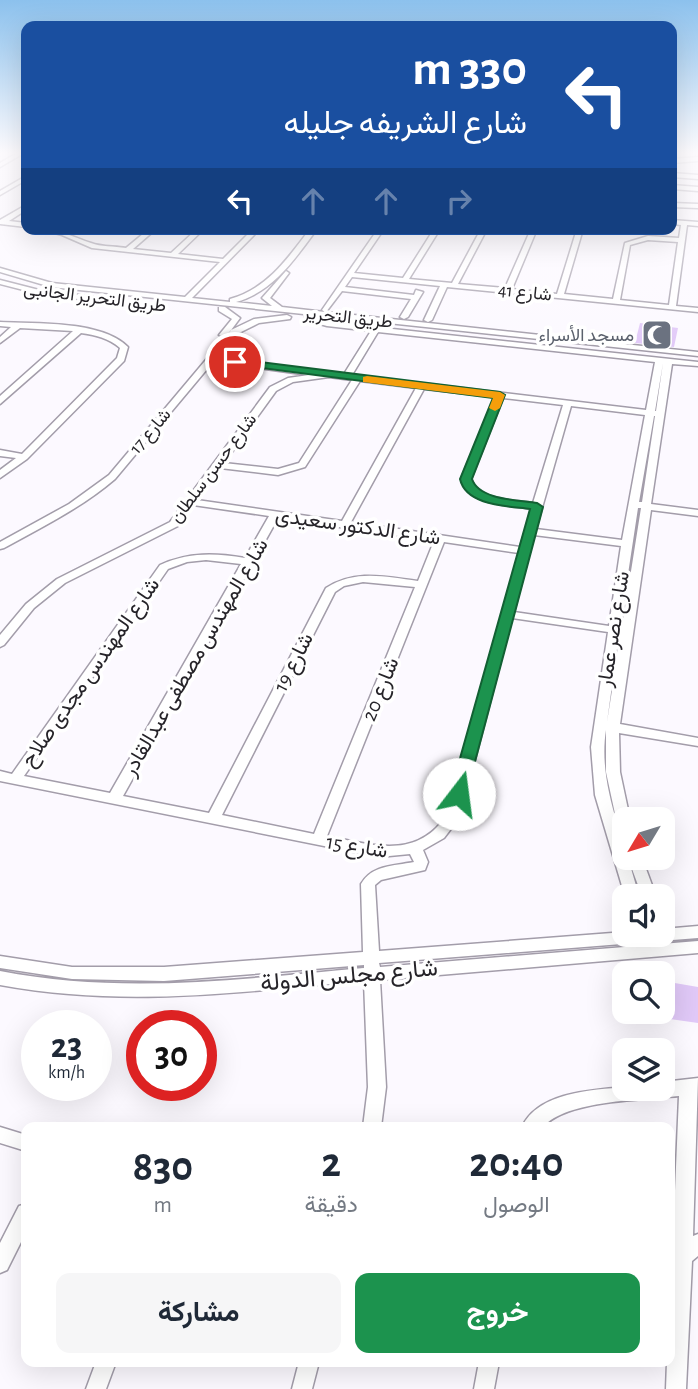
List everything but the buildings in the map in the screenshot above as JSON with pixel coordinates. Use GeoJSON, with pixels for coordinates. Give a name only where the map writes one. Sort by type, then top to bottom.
{"type":"FeatureCollection","features":[{"type":"Feature","properties":{"kind":"street"},"geometry":{"type":"LineString","coordinates":[[1,222],[21,224]]}},
{"type":"Feature","properties":{"kind":"street"},"geometry":{"type":"LineString","coordinates":[[677,222],[698,224]]}},
{"type":"Feature","properties":{"kind":"street"},"geometry":{"type":"LineString","coordinates":[[672,307],[684,223]]}},
{"type":"Feature","properties":{"kind":"street"},"geometry":{"type":"LineString","coordinates":[[66,235],[92,246],[226,261]]}},
{"type":"Feature","properties":{"kind":"street"},"geometry":{"type":"LineString","coordinates":[[127,250],[146,235]]}},
{"type":"Feature","properties":{"kind":"street"},"geometry":{"type":"LineString","coordinates":[[173,255],[195,235]]}},
{"type":"Feature","properties":{"kind":"street"},"geometry":{"type":"LineString","coordinates":[[188,303],[251,235]]}},
{"type":"Feature","properties":{"kind":"street"},"geometry":{"type":"LineString","coordinates":[[218,306],[248,299],[275,275],[309,235]]}},
{"type":"Feature","properties":{"kind":"street"},"geometry":{"type":"LineString","coordinates":[[248,299],[256,303],[266,298],[316,235]]}},
{"type":"Feature","properties":{"kind":"street"},"geometry":{"type":"LineString","coordinates":[[326,310],[377,235]]}},
{"type":"Feature","properties":{"kind":"street"},"geometry":{"type":"LineString","coordinates":[[405,280],[432,235]]}},
{"type":"Feature","properties":{"kind":"street"},"geometry":{"type":"LineString","coordinates":[[454,285],[481,235]]}},
{"type":"Feature","properties":{"kind":"street"},"geometry":{"type":"LineString","coordinates":[[508,290],[531,235]]}},
{"type":"Feature","properties":{"kind":"street"},"geometry":{"type":"LineString","coordinates":[[560,296],[578,235]]}},
{"type":"Feature","properties":{"kind":"street"},"geometry":{"type":"LineString","coordinates":[[616,301],[627,244],[648,238],[682,240]]}},
{"type":"Feature","properties":{"kind":"street","name":"طريق التحرير الجانبى"},"geometry":{"type":"LineString","coordinates":[[0,268],[41,279],[155,292],[162,298]]}},
{"type":"Feature","properties":{"kind":"street","name":"طريق التحرير"},"geometry":{"type":"LineString","coordinates":[[0,268],[38,282],[107,294]]}},
{"type":"Feature","properties":{"kind":"street","name":"شارع 41"},"geometry":{"type":"LineString","coordinates":[[351,275],[698,310]]}},
{"type":"Feature","properties":{"kind":"street","name":"طريق التحرير الجانبى"},"geometry":{"type":"LineString","coordinates":[[0,280],[55,294],[172,307],[188,303]]}},
{"type":"Feature","properties":{"kind":"street","name":"طريق التحرير"},"geometry":{"type":"LineString","coordinates":[[0,280],[40,289],[282,310],[306,315]]}},
{"type":"Feature","properties":{"kind":"street"},"geometry":{"type":"LineString","coordinates":[[402,323],[424,282]]}},
{"type":"Feature","properties":{"kind":"street"},"geometry":{"type":"LineString","coordinates":[[428,320],[445,284]]}},
{"type":"Feature","properties":{"kind":"street"},"geometry":{"type":"LineString","coordinates":[[341,289],[378,293],[374,298],[378,300],[414,300]]}},
{"type":"Feature","properties":{"kind":"street","name":"طريق التحرير"},"geometry":{"type":"LineString","coordinates":[[127,296],[188,303]]}},
{"type":"Feature","properties":{"kind":"street"},"geometry":{"type":"LineString","coordinates":[[266,298],[282,310]]}},
{"type":"Feature","properties":{"kind":"street"},"geometry":{"type":"LineString","coordinates":[[218,306],[233,315],[236,318],[234,321],[245,317],[257,321]]}},
{"type":"Feature","properties":{"kind":"street","name":"طريق التحرير"},"geometry":{"type":"LineString","coordinates":[[218,306],[294,317],[306,315]]}},
{"type":"Feature","properties":{"kind":"street"},"geometry":{"type":"LineString","coordinates":[[306,315],[326,310],[402,323],[428,320],[698,352]]}},
{"type":"Feature","properties":{"kind":"street"},"geometry":{"type":"LineString","coordinates":[[306,315],[327,324],[377,325],[466,339],[698,363]]}},
{"type":"Feature","properties":{"kind":"street","name":"شارع 17"},"geometry":{"type":"LineString","coordinates":[[0,546],[69,509],[98,490],[234,332],[257,321],[294,317]]}},
{"type":"Feature","properties":{"kind":"street","name":"شارع 17"},"geometry":{"type":"LineString","coordinates":[[0,538],[61,507],[91,486],[234,321]]}},
{"type":"Feature","properties":{"kind":"street","name":"طريق التحرير"},"geometry":{"type":"LineString","coordinates":[[377,325],[402,323],[503,334],[698,363]]}},
{"type":"Feature","properties":{"kind":"street","name":"طريق التحرير"},"geometry":{"type":"LineString","coordinates":[[402,323],[481,337],[607,348],[698,352]]}},
{"type":"Feature","properties":{"kind":"street"},"geometry":{"type":"LineString","coordinates":[[0,324],[78,331],[114,338],[121,342],[124,353],[24,457],[0,475]]}},
{"type":"Feature","properties":{"kind":"street"},"geometry":{"type":"LineString","coordinates":[[347,377],[377,325]]}},
{"type":"Feature","properties":{"kind":"street"},"geometry":{"type":"LineString","coordinates":[[475,325],[503,334]]}},
{"type":"Feature","properties":{"kind":"street"},"geometry":{"type":"LineString","coordinates":[[0,341],[17,326]]}},
{"type":"Feature","properties":{"kind":"street"},"geometry":{"type":"LineString","coordinates":[[0,401],[78,331]]}},
{"type":"Feature","properties":{"kind":"street"},"geometry":{"type":"LineString","coordinates":[[466,339],[481,337]]}},
{"type":"Feature","properties":{"kind":"street"},"geometry":{"type":"LineString","coordinates":[[607,348],[625,342]]}},
{"type":"Feature","properties":{"kind":"street"},"geometry":{"type":"LineString","coordinates":[[607,348],[619,356]]}},
{"type":"Feature","properties":{"kind":"street"},"geometry":{"type":"LineString","coordinates":[[212,359],[329,375]]}},
{"type":"Feature","properties":{"kind":"street","name":"شارع نصر عمار"},"geometry":{"type":"LineString","coordinates":[[628,884],[602,795],[598,771],[599,725],[626,544],[664,360]]}},
{"type":"Feature","properties":{"kind":"street","name":"شارع حسن سلطان"},"geometry":{"type":"LineString","coordinates":[[0,643],[44,593],[80,571],[167,528],[179,519],[273,389],[303,377],[329,375],[655,413]]}},
{"type":"Feature","properties":{"kind":"street"},"geometry":{"type":"LineString","coordinates":[[217,465],[278,472],[302,465],[358,379]]}},
{"type":"Feature","properties":{"kind":"street"},"geometry":{"type":"LineString","coordinates":[[345,524],[421,386]]}},
{"type":"Feature","properties":{"kind":"street"},"geometry":{"type":"LineString","coordinates":[[500,395],[466,479],[468,486],[482,497],[537,507]]}},
{"type":"Feature","properties":{"kind":"street","name":"شارع 15"},"geometry":{"type":"LineString","coordinates":[[0,776],[379,852],[400,852],[434,839],[446,829],[453,817],[530,531],[568,403]]}},
{"type":"Feature","properties":{"kind":"street","name":"شارع نصر عمار"},"geometry":{"type":"LineString","coordinates":[[621,807],[613,772],[613,727],[647,506],[655,413]]}},
{"type":"Feature","properties":{"kind":"street"},"geometry":{"type":"LineString","coordinates":[[0,453],[24,457]]}},
{"type":"Feature","properties":{"kind":"street","name":"شارع الدكتور سعيدى"},"geometry":{"type":"LineString","coordinates":[[191,502],[525,551]]}},
{"type":"Feature","properties":{"kind":"street"},"geometry":{"type":"LineString","coordinates":[[634,504],[698,513]]}},
{"type":"Feature","properties":{"kind":"street","name":"شارع المهندس مصطفى عبدالقادر"},"geometry":{"type":"LineString","coordinates":[[114,799],[275,514]]}},
{"type":"Feature","properties":{"kind":"street"},"geometry":{"type":"LineString","coordinates":[[530,531],[626,544]]}},
{"type":"Feature","properties":{"kind":"street","name":"شارع 20"},"geometry":{"type":"LineString","coordinates":[[319,840],[440,539]]}},
{"type":"Feature","properties":{"kind":"street","name":"شارع المهندس مجدى صلاح"},"geometry":{"type":"LineString","coordinates":[[15,779],[164,567],[183,559],[205,555],[248,562]]}},
{"type":"Feature","properties":{"kind":"street","name":"شارع 19"},"geometry":{"type":"LineString","coordinates":[[214,819],[330,590],[346,580],[364,578],[422,585]]}},
{"type":"Feature","properties":{"kind":"street"},"geometry":{"type":"LineString","coordinates":[[507,614],[629,632]]}},
{"type":"Feature","properties":{"kind":"street"},"geometry":{"type":"LineString","coordinates":[[599,725],[698,742]]}},
{"type":"Feature","properties":{"kind":"street"},"geometry":{"type":"LineString","coordinates":[[373,1122],[377,1087],[370,966],[369,880],[376,875],[420,866],[415,848]]}},
{"type":"Feature","properties":{"kind":"street","name":"شارع مجلس الدولة"},"geometry":{"type":"LineString","coordinates":[[675,936],[698,932]]}},
{"type":"Feature","properties":{"kind":"street","name":"شارع مجلس الدولة"},"geometry":{"type":"LineString","coordinates":[[675,943],[698,947]]}},
{"type":"Feature","properties":{"kind":"street","name":"شارع مجلس الدولة"},"geometry":{"type":"LineString","coordinates":[[0,978],[43,987],[129,992],[612,944]]}},
{"type":"Feature","properties":{"kind":"street","name":"شارع مجلس الدولة"},"geometry":{"type":"LineString","coordinates":[[0,962],[72,973],[141,974],[370,966]]}},
{"type":"Feature","properties":{"kind":"street"},"geometry":{"type":"LineString","coordinates":[[536,1122],[544,1113],[575,1100],[693,1086],[691,1250],[676,1389]]}},
{"type":"Feature","properties":{"kind":"street"},"geometry":{"type":"LineString","coordinates":[[0,1135],[21,1141]]}},
{"type":"Feature","properties":{"kind":"street"},"geometry":{"type":"LineString","coordinates":[[0,1263],[21,1223]]}},
{"type":"Feature","properties":{"kind":"street"},"geometry":{"type":"LineString","coordinates":[[96,1389],[104,1367]]}},
{"type":"Feature","properties":{"kind":"street"},"geometry":{"type":"LineString","coordinates":[[302,1389],[308,1367]]}},
{"type":"Feature","properties":{"kind":"street"},"geometry":{"type":"LineString","coordinates":[[484,1389],[488,1367]]}},
{"type":"Feature","properties":{"kind":"slow traffic"},"geometry":{"type":"LineString","coordinates":[[367,379],[500,395],[495,408]]}},
{"type":"Feature","properties":{"kind":"place","name":"مسجد الأسراء"},"geometry":{"type":"Point","coordinates":[657,335]}},
{"type":"Feature","properties":{"kind":"route"},"geometry":{"type":"LineString","coordinates":[[235,362],[500,395],[466,479],[468,486],[473,492],[494,501],[537,507],[459,794]]}}]}
